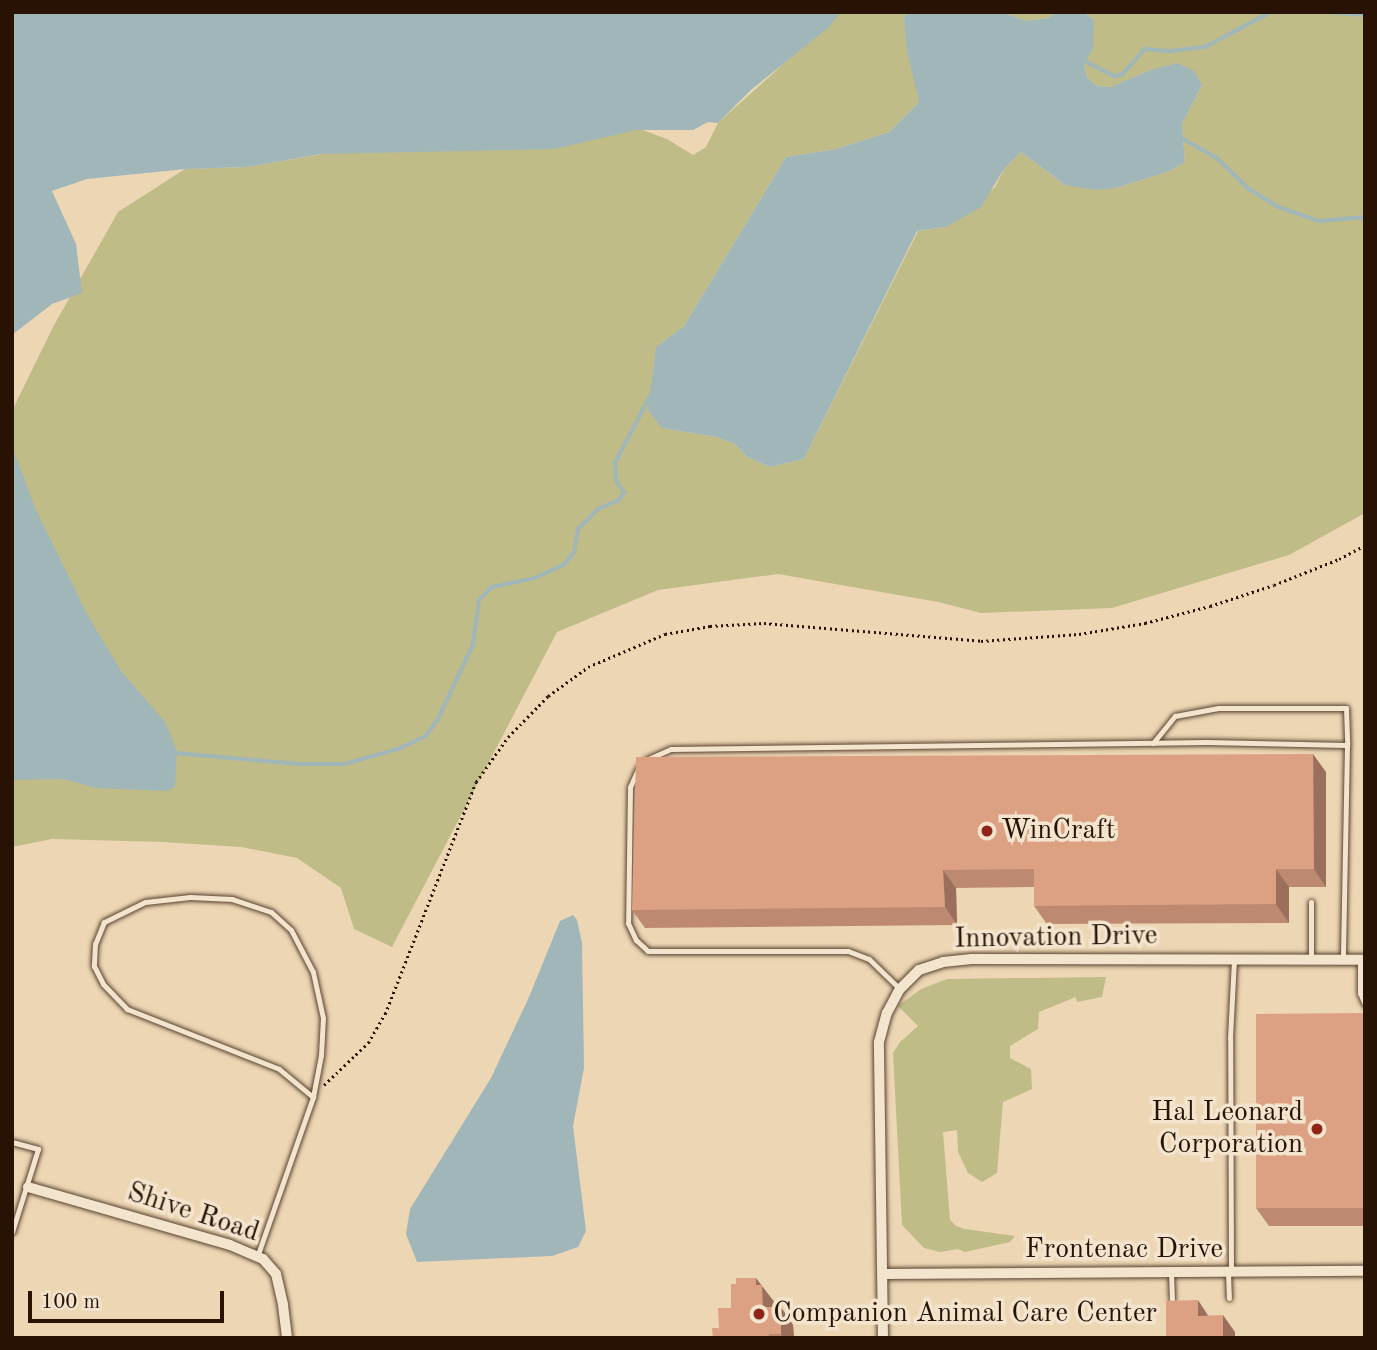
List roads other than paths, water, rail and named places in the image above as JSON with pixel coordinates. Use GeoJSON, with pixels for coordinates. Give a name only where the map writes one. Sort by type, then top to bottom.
{"type":"FeatureCollection","features":[{"type":"Feature","properties":{"kind":"street","name":"Innovation Drive"},"geometry":{"type":"LineString","coordinates":[[883,1338],[879,1042],[887,1013],[900,989],[919,970],[943,961],[1362,960]]}},
{"type":"Feature","properties":{"kind":"street","name":"Shive Road"},"geometry":{"type":"LineString","coordinates":[[28,1187],[230,1245],[257,1256],[270,1264],[276,1275],[284,1304],[287,1338]]}},
{"type":"Feature","properties":{"kind":"street","name":"Frontenac Drive"},"geometry":{"type":"LineString","coordinates":[[883,1274],[1365,1271]]}},
{"type":"Feature","properties":{"kind":"lane"},"geometry":{"type":"LineString","coordinates":[[1153,743],[1175,716],[1219,708],[1346,708],[1343,960]]}},
{"type":"Feature","properties":{"kind":"lane"},"geometry":{"type":"LineString","coordinates":[[900,989],[869,959],[848,951],[648,951],[636,940],[628,923],[630,788],[637,768],[651,756],[671,749],[1153,743],[1347,745]]}},
{"type":"Feature","properties":{"kind":"lane"},"geometry":{"type":"LineString","coordinates":[[257,1256],[313,1097],[321,1055],[323,1018],[313,972],[291,930],[271,912],[232,899],[190,897],[145,902],[104,922],[95,944],[94,966],[103,985],[127,1009],[279,1069],[313,1097]]}},
{"type":"Feature","properties":{"kind":"lane"},"geometry":{"type":"LineString","coordinates":[[1311,902],[1311,960]]}},
{"type":"Feature","properties":{"kind":"lane"},"geometry":{"type":"LineString","coordinates":[[1229,1298],[1230,1038],[1234,960]]}},
{"type":"Feature","properties":{"kind":"lane"},"geometry":{"type":"LineString","coordinates":[[1362,960],[1360,993],[1365,1004]]}},
{"type":"Feature","properties":{"kind":"lane"},"geometry":{"type":"LineString","coordinates":[[12,1142],[38,1149],[12,1232]]}},
{"type":"Feature","properties":{"kind":"lane"},"geometry":{"type":"LineString","coordinates":[[1171,1272],[1172,1299]]}},
{"type":"Feature","properties":{"kind":"water"},"geometry":{"type":"Polygon","coordinates":[[[12,12],[841,12],[829,27],[751,90],[718,123],[708,122],[693,130],[636,130],[554,149],[321,154],[248,167],[185,169],[87,179],[52,191],[76,244],[82,293],[52,304],[12,335],[12,12]]]}},
{"type":"Feature","properties":{"kind":"water"},"geometry":{"type":"Polygon","coordinates":[[[908,12],[1002,12],[1026,21],[1048,18],[1057,12],[1083,12],[1094,20],[1093,48],[1084,64],[1087,77],[1097,86],[1111,87],[1150,70],[1178,63],[1194,71],[1202,85],[1182,124],[1185,162],[1170,171],[1116,188],[1095,190],[1065,185],[1021,152],[1004,169],[981,207],[946,227],[917,231],[804,459],[770,467],[747,457],[735,444],[716,437],[662,428],[648,410],[656,347],[684,326],[786,157],[836,149],[889,132],[919,102],[907,51],[904,17],[908,12]]]}},
{"type":"Feature","properties":{"kind":"water"},"geometry":{"type":"Polygon","coordinates":[[[12,446],[35,508],[87,614],[121,671],[165,722],[177,751],[175,787],[167,791],[96,788],[63,779],[12,780],[12,446]]]}},
{"type":"Feature","properties":{"kind":"water"},"geometry":{"type":"Polygon","coordinates":[[[573,915],[577,920],[582,943],[584,1068],[573,1126],[586,1231],[578,1247],[552,1256],[417,1262],[406,1234],[410,1209],[491,1078],[529,997],[560,921],[573,915]]]}},
{"type":"Feature","properties":{"kind":"waterway"},"geometry":{"type":"LineString","coordinates":[[1085,61],[1115,76],[1123,74],[1145,49],[1170,51],[1205,47],[1271,12]]}},
{"type":"Feature","properties":{"kind":"waterway"},"geometry":{"type":"LineString","coordinates":[[1325,12],[1365,15]]}},
{"type":"Feature","properties":{"kind":"waterway"},"geometry":{"type":"LineString","coordinates":[[1182,138],[1217,158],[1248,188],[1279,207],[1319,221],[1365,217]]}},
{"type":"Feature","properties":{"kind":"waterway"},"geometry":{"type":"LineString","coordinates":[[176,753],[300,764],[345,764],[401,748],[426,736],[437,721],[473,645],[479,600],[492,587],[535,578],[565,564],[574,552],[578,529],[598,509],[619,500],[624,493],[616,481],[615,463],[650,396]]}},
{"type":"Feature","properties":{"kind":"place","name":"WinCraft"},"geometry":{"type":"Point","coordinates":[987,831]}},
{"type":"Feature","properties":{"kind":"place","name":"Hal Leonard Corporation"},"geometry":{"type":"Point","coordinates":[1317,1129]}},
{"type":"Feature","properties":{"kind":"place","name":"Companion Animal Care Center"},"geometry":{"type":"Point","coordinates":[759,1314]}}]}
